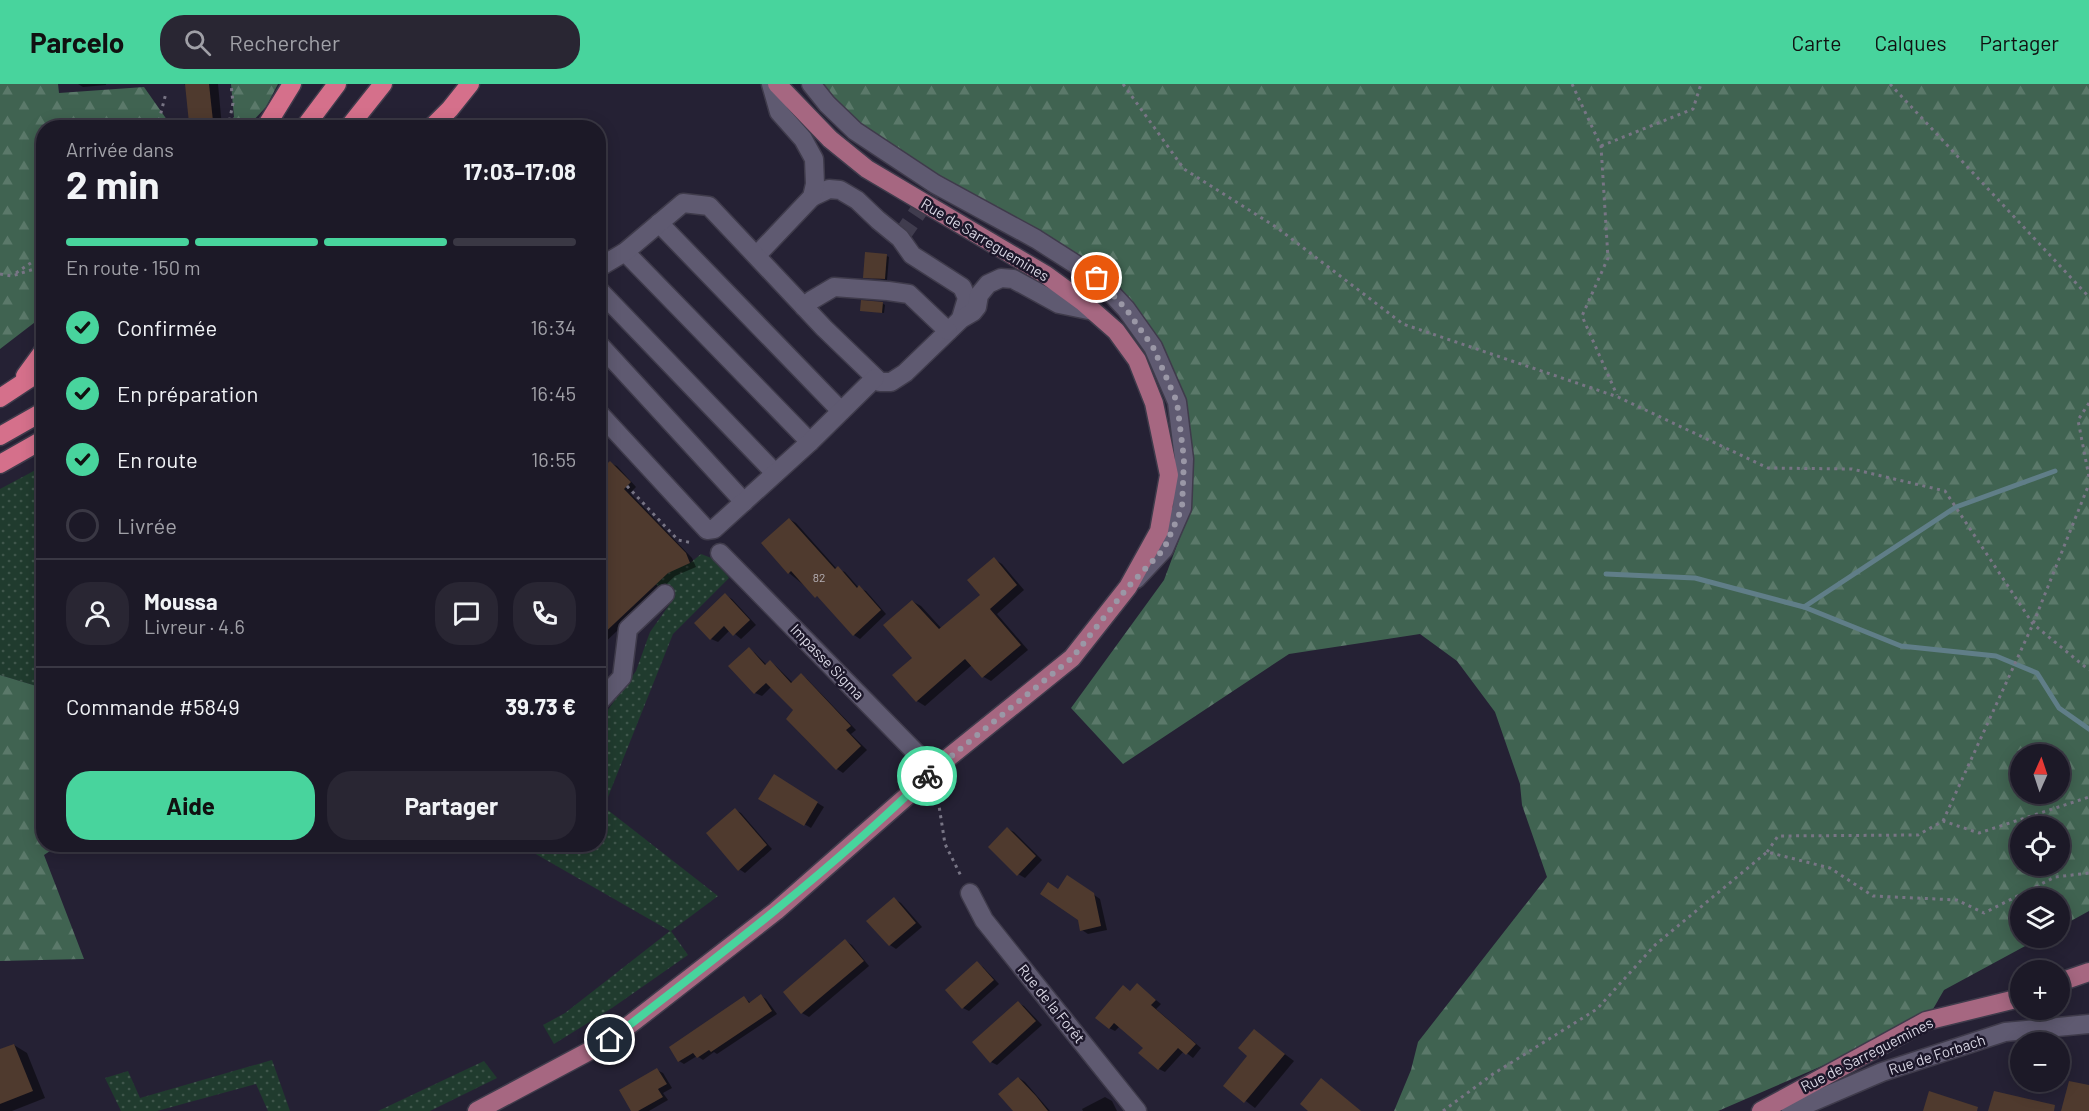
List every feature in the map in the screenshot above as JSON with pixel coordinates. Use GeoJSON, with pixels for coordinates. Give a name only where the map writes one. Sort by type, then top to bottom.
{"type":"FeatureCollection","features":[{"type":"Feature","properties":{"kind":"highway"},"geometry":{"type":"LineString","coordinates":[[270,120],[292,84]]}},
{"type":"Feature","properties":{"kind":"highway"},"geometry":{"type":"LineString","coordinates":[[310,120],[337,84]]}},
{"type":"Feature","properties":{"kind":"highway"},"geometry":{"type":"LineString","coordinates":[[354,120],[383,84]]}},
{"type":"Feature","properties":{"kind":"highway"},"geometry":{"type":"LineString","coordinates":[[439,120],[470,84]]}},
{"type":"Feature","properties":{"kind":"highway"},"geometry":{"type":"LineString","coordinates":[[17,388],[36,361]]}},
{"type":"Feature","properties":{"kind":"highway"},"geometry":{"type":"LineString","coordinates":[[0,398],[36,375]]}},
{"type":"Feature","properties":{"kind":"highway"},"geometry":{"type":"LineString","coordinates":[[0,436],[36,416]]}},
{"type":"Feature","properties":{"kind":"highway"},"geometry":{"type":"LineString","coordinates":[[0,464],[36,444]]}},
{"type":"Feature","properties":{"kind":"main road","name":"Rue de Sarreguemines"},"geometry":{"type":"LineString","coordinates":[[477,1111],[610,1040],[776,912],[906,797],[933,770],[1072,658],[1128,587],[1159,531],[1169,475],[1154,403],[1137,360],[1116,331],[1046,275],[867,169],[830,139],[777,84]]}},
{"type":"Feature","properties":{"kind":"main road","name":"Rue de Sarreguemines"},"geometry":{"type":"LineString","coordinates":[[786,84],[797,105]]}},
{"type":"Feature","properties":{"kind":"main road"},"geometry":{"type":"LineString","coordinates":[[2070,979],[2089,972]]}},
{"type":"Feature","properties":{"kind":"main road"},"geometry":{"type":"LineString","coordinates":[[2070,989],[2089,985]]}},
{"type":"Feature","properties":{"kind":"main road","name":"Rue de Sarreguemines"},"geometry":{"type":"LineString","coordinates":[[1761,1111],[1926,1021],[2010,1000]]}},
{"type":"Feature","properties":{"kind":"street"},"geometry":{"type":"LineString","coordinates":[[771,84],[779,112],[803,139],[814,159],[813,197]]}},
{"type":"Feature","properties":{"kind":"street"},"geometry":{"type":"LineString","coordinates":[[811,84],[827,104],[855,131],[933,188],[1036,240],[1097,278],[1126,309],[1153,347],[1177,402],[1184,459],[1182,508],[1164,549],[1128,587]]}},
{"type":"Feature","properties":{"kind":"street"},"geometry":{"type":"LineString","coordinates":[[757,255],[813,197],[829,189],[840,190],[857,200],[900,238],[912,255],[962,287],[967,298],[954,325]]}},
{"type":"Feature","properties":{"kind":"street"},"geometry":{"type":"LineString","coordinates":[[606,263],[625,252],[683,202],[709,206],[804,307],[879,382],[891,382],[905,373],[954,325],[974,312],[979,295],[988,284],[1001,278],[1013,279],[1059,304],[1093,311]]}},
{"type":"Feature","properties":{"kind":"street"},"geometry":{"type":"LineString","coordinates":[[659,223],[841,411]]}},
{"type":"Feature","properties":{"kind":"street"},"geometry":{"type":"LineString","coordinates":[[625,252],[810,442]]}},
{"type":"Feature","properties":{"kind":"street"},"geometry":{"type":"LineString","coordinates":[[804,307],[834,287],[888,291],[909,294],[954,325]]}},
{"type":"Feature","properties":{"kind":"street"},"geometry":{"type":"LineString","coordinates":[[606,297],[775,473]]}},
{"type":"Feature","properties":{"kind":"street"},"geometry":{"type":"LineString","coordinates":[[606,352],[744,502]]}},
{"type":"Feature","properties":{"kind":"street"},"geometry":{"type":"LineString","coordinates":[[606,421],[707,531],[714,529],[810,442],[875,378]]}},
{"type":"Feature","properties":{"kind":"street","name":"Impasse Sigma"},"geometry":{"type":"LineString","coordinates":[[720,553],[933,770]]}},
{"type":"Feature","properties":{"kind":"street"},"geometry":{"type":"LineString","coordinates":[[606,694],[622,677],[628,629],[665,594]]}},
{"type":"Feature","properties":{"kind":"street","name":"Rue de la Forêt"},"geometry":{"type":"LineString","coordinates":[[970,893],[984,920],[1137,1111]]}},
{"type":"Feature","properties":{"kind":"street","name":"Rue de Forbach"},"geometry":{"type":"LineString","coordinates":[[1791,1111],[1882,1072],[2005,1032],[2089,1024]]}},
{"type":"Feature","properties":{"kind":"path"},"geometry":{"type":"LineString","coordinates":[[229,120],[232,103],[231,84]]}},
{"type":"Feature","properties":{"kind":"path"},"geometry":{"type":"LineString","coordinates":[[1123,84],[1184,169],[1276,226],[1403,324],[1618,397],[1768,468],[1852,469],[1945,492],[2033,624],[2089,670]]}},
{"type":"Feature","properties":{"kind":"path"},"geometry":{"type":"LineString","coordinates":[[1572,84],[1601,146],[1608,258],[1582,316],[1618,397]]}},
{"type":"Feature","properties":{"kind":"path"},"geometry":{"type":"LineString","coordinates":[[1601,146],[1693,109],[1701,84]]}},
{"type":"Feature","properties":{"kind":"path"},"geometry":{"type":"LineString","coordinates":[[1890,84],[2089,297]]}},
{"type":"Feature","properties":{"kind":"path"},"geometry":{"type":"LineString","coordinates":[[159,120],[166,93]]}},
{"type":"Feature","properties":{"kind":"path"},"geometry":{"type":"LineString","coordinates":[[12,276],[36,260]]}},
{"type":"Feature","properties":{"kind":"path"},"geometry":{"type":"LineString","coordinates":[[0,274],[12,276],[36,268]]}},
{"type":"Feature","properties":{"kind":"path"},"geometry":{"type":"LineString","coordinates":[[2089,403],[2078,420],[2089,477]]}},
{"type":"Feature","properties":{"kind":"path"},"geometry":{"type":"LineString","coordinates":[[1443,1111],[1493,1074],[1597,1009],[1655,945],[1767,852],[1778,836],[1918,835],[1942,821],[2033,624],[2089,484]]}},
{"type":"Feature","properties":{"kind":"path"},"geometry":{"type":"LineString","coordinates":[[627,486],[678,540],[707,547],[720,553]]}},
{"type":"Feature","properties":{"kind":"path"},"geometry":{"type":"LineString","coordinates":[[933,770],[945,844],[970,893]]}},
{"type":"Feature","properties":{"kind":"path"},"geometry":{"type":"LineString","coordinates":[[1942,821],[1979,833],[2089,797]]}},
{"type":"Feature","properties":{"kind":"path"},"geometry":{"type":"LineString","coordinates":[[1767,852],[1830,868],[1873,896],[1957,900],[1984,913],[2055,877],[2089,873]]}},
{"type":"Feature","properties":{"kind":"green space"},"geometry":{"type":"Polygon","coordinates":[[[0,84],[58,84],[59,93],[144,87],[167,120],[36,120],[36,321],[0,349],[0,84]]]}},
{"type":"Feature","properties":{"kind":"green space"},"geometry":{"type":"Polygon","coordinates":[[[231,84],[278,84],[266,107],[254,120],[230,120],[234,117],[231,84]]]}},
{"type":"Feature","properties":{"kind":"green space"},"geometry":{"type":"Polygon","coordinates":[[[821,84],[2089,84],[2089,911],[2070,921],[2070,888],[2010,888],[2010,948],[2022,948],[1944,990],[1926,1021],[1718,1111],[1394,1111],[1411,1070],[1418,1042],[1547,877],[1522,805],[1520,784],[1495,712],[1457,661],[1420,634],[1289,654],[1123,764],[1071,708],[1164,580],[1186,521],[1193,482],[1192,443],[1185,407],[1134,312],[874,138],[821,84]]]}},
{"type":"Feature","properties":{"kind":"green space"},"geometry":{"type":"Polygon","coordinates":[[[36,470],[36,686],[0,675],[0,489],[36,470]]]}},
{"type":"Feature","properties":{"kind":"green space"},"geometry":{"type":"Polygon","coordinates":[[[701,554],[714,559],[729,578],[673,634],[606,802],[606,712],[636,671],[650,632],[672,601],[656,584],[671,570],[690,563],[701,554]]]}},
{"type":"Feature","properties":{"kind":"green space"},"geometry":{"type":"Polygon","coordinates":[[[0,675],[36,686],[36,852],[48,852],[44,855],[84,959],[0,961],[0,675]]]}},
{"type":"Feature","properties":{"kind":"green space"},"geometry":{"type":"Polygon","coordinates":[[[606,809],[718,896],[671,931],[688,955],[612,1008],[554,1044],[543,1025],[565,1013],[670,931],[532,852],[606,852],[606,809]]]}},
{"type":"Feature","properties":{"kind":"green space"},"geometry":{"type":"Polygon","coordinates":[[[272,1060],[290,1111],[268,1111],[256,1084],[157,1111],[121,1111],[105,1078],[128,1071],[140,1098],[272,1060]]]}},
{"type":"Feature","properties":{"kind":"green space"},"geometry":{"type":"Polygon","coordinates":[[[484,1061],[497,1078],[430,1111],[378,1111],[484,1061]]]}},
{"type":"Feature","properties":{"kind":"building"},"geometry":{"type":"Polygon","coordinates":[[[185,84],[209,84],[213,120],[189,120],[185,84]]]}},
{"type":"Feature","properties":{"kind":"building"},"geometry":{"type":"Polygon","coordinates":[[[865,252],[887,254],[885,279],[863,278],[865,252]]]}},
{"type":"Feature","properties":{"kind":"building"},"geometry":{"type":"Polygon","coordinates":[[[861,300],[883,302],[882,313],[860,311],[861,300]]]}},
{"type":"Feature","properties":{"kind":"building"},"geometry":{"type":"Polygon","coordinates":[[[610,461],[631,482],[624,489],[686,553],[690,563],[668,573],[606,631],[606,465],[610,461]]]}},
{"type":"Feature","properties":{"kind":"building"},"geometry":{"type":"Polygon","coordinates":[[[789,518],[835,569],[838,566],[881,610],[853,636],[791,571],[788,574],[761,543],[789,518]]]}},
{"type":"Feature","properties":{"kind":"building"},"geometry":{"type":"Polygon","coordinates":[[[994,557],[1017,585],[990,609],[1021,645],[982,678],[965,659],[916,702],[892,675],[912,658],[883,625],[912,600],[939,629],[980,595],[967,580],[994,557]]]}},
{"type":"Feature","properties":{"kind":"building"},"geometry":{"type":"Polygon","coordinates":[[[725,593],[750,620],[733,636],[724,626],[710,640],[694,623],[725,593]]]}},
{"type":"Feature","properties":{"kind":"building"},"geometry":{"type":"Polygon","coordinates":[[[749,647],[765,665],[770,660],[791,683],[801,673],[851,726],[846,730],[861,746],[836,770],[786,719],[793,710],[766,683],[754,694],[728,666],[749,647]]]}},
{"type":"Feature","properties":{"kind":"building"},"geometry":{"type":"Polygon","coordinates":[[[774,774],[818,802],[804,826],[758,799],[774,774]]]}},
{"type":"Feature","properties":{"kind":"building"},"geometry":{"type":"Polygon","coordinates":[[[735,808],[767,845],[738,871],[706,833],[735,808]]]}},
{"type":"Feature","properties":{"kind":"building"},"geometry":{"type":"Polygon","coordinates":[[[1007,827],[1036,856],[1017,876],[988,847],[1007,827]]]}},
{"type":"Feature","properties":{"kind":"building"},"geometry":{"type":"Polygon","coordinates":[[[1067,875],[1094,893],[1101,926],[1080,931],[1078,920],[1040,894],[1048,882],[1058,889],[1067,875]]]}},
{"type":"Feature","properties":{"kind":"building"},"geometry":{"type":"Polygon","coordinates":[[[894,897],[916,923],[889,946],[866,921],[894,897]]]}},
{"type":"Feature","properties":{"kind":"building"},"geometry":{"type":"Polygon","coordinates":[[[845,939],[864,961],[801,1014],[783,992],[845,939]]]}},
{"type":"Feature","properties":{"kind":"building"},"geometry":{"type":"Polygon","coordinates":[[[977,961],[994,980],[962,1009],[945,990],[977,961]]]}},
{"type":"Feature","properties":{"kind":"building"},"geometry":{"type":"Polygon","coordinates":[[[1137,983],[1156,1000],[1151,1005],[1196,1044],[1186,1055],[1178,1048],[1158,1070],[1138,1053],[1143,1048],[1114,1023],[1109,1029],[1095,1018],[1123,985],[1130,991],[1137,983]]]}},
{"type":"Feature","properties":{"kind":"building"},"geometry":{"type":"Polygon","coordinates":[[[761,994],[772,1011],[711,1052],[709,1050],[697,1058],[693,1053],[678,1062],[669,1047],[744,996],[749,1003],[761,994]]]}},
{"type":"Feature","properties":{"kind":"building"},"geometry":{"type":"Polygon","coordinates":[[[1018,1001],[1036,1021],[990,1063],[972,1042],[1018,1001]]]}},
{"type":"Feature","properties":{"kind":"building"},"geometry":{"type":"Polygon","coordinates":[[[1254,1029],[1285,1054],[1244,1103],[1223,1086],[1247,1056],[1238,1048],[1254,1029]]]}},
{"type":"Feature","properties":{"kind":"building"},"geometry":{"type":"Polygon","coordinates":[[[14,1044],[33,1091],[0,1104],[0,1049],[14,1044]]]}},
{"type":"Feature","properties":{"kind":"building"},"geometry":{"type":"Polygon","coordinates":[[[657,1068],[667,1084],[658,1089],[663,1097],[638,1111],[631,1111],[619,1090],[657,1068]]]}},
{"type":"Feature","properties":{"kind":"building"},"geometry":{"type":"Polygon","coordinates":[[[1018,1077],[1048,1111],[1013,1111],[998,1094],[1018,1077]]]}},
{"type":"Feature","properties":{"kind":"building"},"geometry":{"type":"Polygon","coordinates":[[[1321,1078],[1361,1111],[1308,1111],[1300,1104],[1321,1078]]]}},
{"type":"Feature","properties":{"kind":"building"},"geometry":{"type":"Polygon","coordinates":[[[2070,1081],[2089,1085],[2089,1111],[2061,1111],[2066,1092],[2070,1092],[2070,1081]]]}},
{"type":"Feature","properties":{"kind":"building"},"geometry":{"type":"Polygon","coordinates":[[[1929,1091],[1978,1107],[1977,1111],[1923,1111],[1929,1091]]]}},
{"type":"Feature","properties":{"kind":"building"},"geometry":{"type":"Polygon","coordinates":[[[1994,1091],[2055,1105],[2054,1111],[1988,1111],[1994,1091]]]}},
{"type":"Feature","properties":{"kind":"waterway"},"geometry":{"type":"LineString","coordinates":[[1606,574],[1695,578],[1804,607],[1956,507],[2055,471]]}},
{"type":"Feature","properties":{"kind":"waterway"},"geometry":{"type":"LineString","coordinates":[[1804,607],[1901,646],[1996,656],[2037,673],[2059,708],[2089,729]]}},
{"type":"Feature","properties":{"kind":"tunnel"},"geometry":{"type":"LineString","coordinates":[[900,238],[931,193]]}},
{"type":"Feature","properties":{"kind":"way so far"},"geometry":{"type":"LineString","coordinates":[[927,776],[1072,658],[1128,587],[1164,549],[1182,508],[1184,459],[1177,402],[1153,347],[1126,309],[1097,278]]}},
{"type":"Feature","properties":{"kind":"route"},"geometry":{"type":"LineString","coordinates":[[610,1040],[776,912],[927,776]]}}]}
